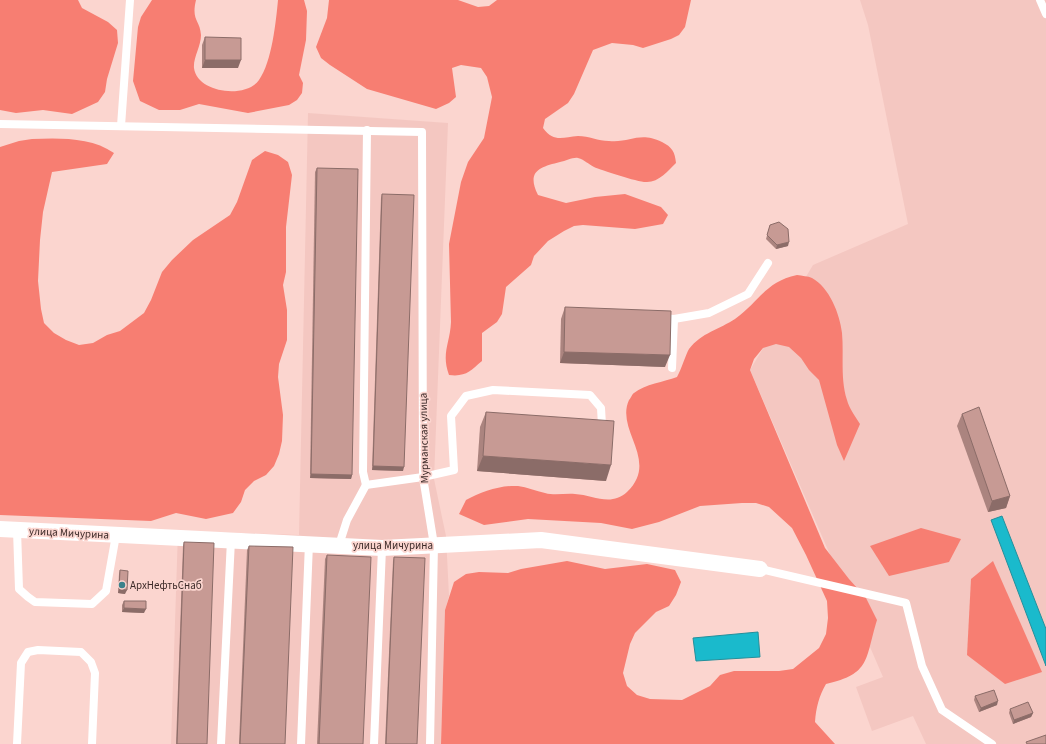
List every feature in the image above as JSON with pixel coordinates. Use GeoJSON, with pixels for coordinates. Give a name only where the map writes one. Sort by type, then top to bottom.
{"type":"FeatureCollection","features":[{"type":"Feature","properties":{"kind":"street","name":"улица Мичурина"},"geometry":{"type":"LineString","coordinates":[[0,529],[309,543],[382,548],[542,540],[760,569]]}},
{"type":"Feature","properties":{"kind":"lane"},"geometry":{"type":"LineString","coordinates":[[121,126],[130,0]]}},
{"type":"Feature","properties":{"kind":"lane"},"geometry":{"type":"LineString","coordinates":[[1040,0],[1046,14]]}},
{"type":"Feature","properties":{"kind":"lane"},"geometry":{"type":"LineString","coordinates":[[0,124],[367,130],[363,472],[366,485],[347,520],[339,545]]}},
{"type":"Feature","properties":{"kind":"lane","name":"Мурманская улица"},"geometry":{"type":"LineString","coordinates":[[367,130],[422,132],[423,477],[434,545],[430,744]]}},
{"type":"Feature","properties":{"kind":"lane"},"geometry":{"type":"LineString","coordinates":[[652,318],[674,319],[709,313],[748,294],[768,263]]}},
{"type":"Feature","properties":{"kind":"lane"},"geometry":{"type":"LineString","coordinates":[[672,368],[674,319]]}},
{"type":"Feature","properties":{"kind":"lane"},"geometry":{"type":"LineString","coordinates":[[366,485],[423,477],[454,470],[451,416],[466,396],[493,390],[590,396],[601,408],[602,424]]}},
{"type":"Feature","properties":{"kind":"lane"},"geometry":{"type":"LineString","coordinates":[[17,530],[19,588],[35,602],[92,604],[100,598],[106,591],[116,535]]}},
{"type":"Feature","properties":{"kind":"lane"},"geometry":{"type":"LineString","coordinates":[[222,744],[231,540]]}},
{"type":"Feature","properties":{"kind":"lane"},"geometry":{"type":"LineString","coordinates":[[301,744],[309,543]]}},
{"type":"Feature","properties":{"kind":"lane"},"geometry":{"type":"LineString","coordinates":[[374,744],[382,548]]}},
{"type":"Feature","properties":{"kind":"lane"},"geometry":{"type":"LineString","coordinates":[[760,569],[906,603],[922,666],[942,710],[992,744]]}},
{"type":"Feature","properties":{"kind":"lane"},"geometry":{"type":"LineString","coordinates":[[17,744],[21,663],[28,652],[38,650],[81,652],[91,662],[95,672],[92,744]]}},
{"type":"Feature","properties":{"kind":"shaded area"},"geometry":{"type":"Polygon","coordinates":[[[0,0],[78,0],[82,8],[108,22],[117,30],[118,43],[107,79],[105,92],[98,102],[72,114],[43,110],[16,113],[0,110],[0,0]]]}},
{"type":"Feature","properties":{"kind":"shaded area"},"geometry":{"type":"Polygon","coordinates":[[[152,0],[196,0],[195,16],[201,35],[194,64],[197,76],[212,88],[234,91],[244,90],[253,86],[259,80],[263,72],[273,41],[278,0],[304,0],[307,11],[306,40],[299,75],[303,83],[302,93],[297,100],[289,105],[248,113],[199,104],[180,110],[159,110],[140,101],[133,81],[138,27],[141,17],[152,0]]]}},
{"type":"Feature","properties":{"kind":"shaded area"},"geometry":{"type":"Polygon","coordinates":[[[329,0],[458,0],[478,7],[489,6],[497,0],[691,0],[685,27],[679,35],[643,48],[633,45],[612,43],[593,50],[574,94],[568,103],[545,119],[543,128],[551,136],[559,138],[582,136],[605,141],[617,141],[647,137],[662,142],[671,148],[675,156],[676,163],[666,173],[651,182],[643,182],[612,173],[594,167],[578,158],[546,166],[537,171],[534,175],[535,187],[538,195],[566,203],[595,197],[625,194],[661,207],[668,215],[663,224],[635,229],[583,225],[574,226],[548,241],[534,256],[531,265],[506,287],[502,314],[497,322],[482,333],[482,361],[464,374],[449,375],[446,354],[451,322],[449,244],[461,182],[468,162],[484,138],[492,97],[487,77],[481,68],[461,65],[452,68],[456,97],[449,103],[436,109],[367,89],[321,58],[316,47],[327,18],[329,0]]]}},
{"type":"Feature","properties":{"kind":"shaded area"},"geometry":{"type":"Polygon","coordinates":[[[860,0],[1046,0],[1046,744],[926,744],[913,716],[872,731],[856,687],[883,677],[750,370],[813,265],[908,224],[868,25],[860,0]]]}},
{"type":"Feature","properties":{"kind":"shaded area"},"geometry":{"type":"Polygon","coordinates":[[[308,113],[448,123],[434,479],[446,536],[449,596],[445,610],[441,744],[171,744],[178,531],[299,535],[308,113]]]}},
{"type":"Feature","properties":{"kind":"shaded area"},"geometry":{"type":"Polygon","coordinates":[[[32,139],[64,139],[85,141],[114,153],[107,164],[52,172],[43,212],[38,281],[44,323],[54,333],[79,345],[93,343],[107,335],[120,331],[144,313],[162,272],[172,260],[193,240],[230,215],[237,202],[252,160],[265,151],[278,155],[288,162],[292,175],[286,227],[286,272],[283,285],[287,310],[287,340],[279,364],[278,377],[283,415],[282,441],[274,466],[266,475],[254,481],[245,490],[241,502],[233,513],[206,519],[176,513],[151,521],[0,515],[0,147],[19,141],[32,139]]]}},
{"type":"Feature","properties":{"kind":"shaded area"},"geometry":{"type":"Polygon","coordinates":[[[797,275],[812,278],[824,288],[833,302],[839,318],[843,341],[843,375],[845,392],[849,406],[860,424],[844,461],[837,445],[819,380],[809,370],[801,358],[789,347],[776,344],[763,348],[754,359],[750,370],[825,548],[866,598],[877,620],[867,655],[859,670],[841,680],[826,684],[820,698],[815,722],[835,744],[441,744],[445,610],[454,582],[466,574],[479,572],[508,573],[521,569],[567,561],[605,569],[647,564],[675,570],[681,582],[676,595],[669,606],[656,612],[635,633],[630,644],[623,673],[627,686],[637,695],[650,699],[682,700],[710,686],[720,675],[734,671],[779,671],[793,669],[819,648],[826,634],[828,618],[827,601],[792,528],[769,507],[756,503],[700,506],[659,522],[632,529],[601,523],[528,519],[484,525],[459,514],[466,500],[484,492],[511,486],[525,487],[549,494],[575,494],[602,499],[615,499],[627,492],[636,480],[639,468],[638,457],[627,423],[626,412],[629,400],[633,394],[644,387],[677,377],[689,349],[699,339],[735,319],[777,282],[797,275]]]}},
{"type":"Feature","properties":{"kind":"shaded area"},"geometry":{"type":"Polygon","coordinates":[[[921,528],[961,539],[949,562],[889,576],[870,546],[921,528]]]}},
{"type":"Feature","properties":{"kind":"shaded area"},"geometry":{"type":"Polygon","coordinates":[[[993,561],[1042,672],[1005,684],[967,655],[971,579],[993,561]]]}},
{"type":"Feature","properties":{"kind":"water"},"geometry":{"type":"Polygon","coordinates":[[[1002,516],[1046,629],[1046,666],[991,520],[1002,516]]]}},
{"type":"Feature","properties":{"kind":"water"},"geometry":{"type":"Polygon","coordinates":[[[758,632],[760,657],[696,661],[693,638],[758,632]]]}},
{"type":"Feature","properties":{"kind":"building"},"geometry":{"type":"Polygon","coordinates":[[[205,37],[241,38],[241,60],[205,60],[205,37]]]}},
{"type":"Feature","properties":{"kind":"building"},"geometry":{"type":"Polygon","coordinates":[[[317,168],[358,169],[352,475],[311,474],[317,168]]]}},
{"type":"Feature","properties":{"kind":"building"},"geometry":{"type":"Polygon","coordinates":[[[382,194],[414,195],[404,467],[373,466],[382,194]]]}},
{"type":"Feature","properties":{"kind":"building"},"geometry":{"type":"Polygon","coordinates":[[[779,222],[788,229],[789,242],[777,245],[767,235],[770,225],[779,222]]]}},
{"type":"Feature","properties":{"kind":"building"},"geometry":{"type":"Polygon","coordinates":[[[565,307],[671,311],[670,355],[564,352],[565,307]]]}},
{"type":"Feature","properties":{"kind":"building"},"geometry":{"type":"Polygon","coordinates":[[[979,407],[1010,496],[992,501],[962,414],[979,407]]]}},
{"type":"Feature","properties":{"kind":"building"},"geometry":{"type":"Polygon","coordinates":[[[486,412],[614,421],[611,465],[483,456],[486,412]]]}},
{"type":"Feature","properties":{"kind":"building"},"geometry":{"type":"Polygon","coordinates":[[[184,542],[214,543],[207,744],[177,744],[184,542]]]}},
{"type":"Feature","properties":{"kind":"building"},"geometry":{"type":"Polygon","coordinates":[[[249,546],[293,547],[285,744],[240,744],[249,546]]]}},
{"type":"Feature","properties":{"kind":"building"},"geometry":{"type":"Polygon","coordinates":[[[327,555],[371,557],[363,744],[319,744],[327,555]]]}},
{"type":"Feature","properties":{"kind":"building"},"geometry":{"type":"Polygon","coordinates":[[[394,557],[425,558],[417,744],[386,744],[394,557]]]}},
{"type":"Feature","properties":{"kind":"building"},"geometry":{"type":"Polygon","coordinates":[[[120,570],[128,571],[127,590],[119,589],[120,570]]]}},
{"type":"Feature","properties":{"kind":"building"},"geometry":{"type":"Polygon","coordinates":[[[124,601],[146,601],[146,609],[124,608],[124,601]]]}},
{"type":"Feature","properties":{"kind":"building"},"geometry":{"type":"Polygon","coordinates":[[[994,690],[998,701],[981,708],[975,696],[994,690]]]}},
{"type":"Feature","properties":{"kind":"building"},"geometry":{"type":"Polygon","coordinates":[[[1028,702],[1033,713],[1014,720],[1010,709],[1028,702]]]}},
{"type":"Feature","properties":{"kind":"building"},"geometry":{"type":"Polygon","coordinates":[[[1046,735],[1046,744],[1027,744],[1026,742],[1046,735]]]}},
{"type":"Feature","properties":{"kind":"place","name":"АрхНефтьСнаб"},"geometry":{"type":"Point","coordinates":[122,585]}}]}
